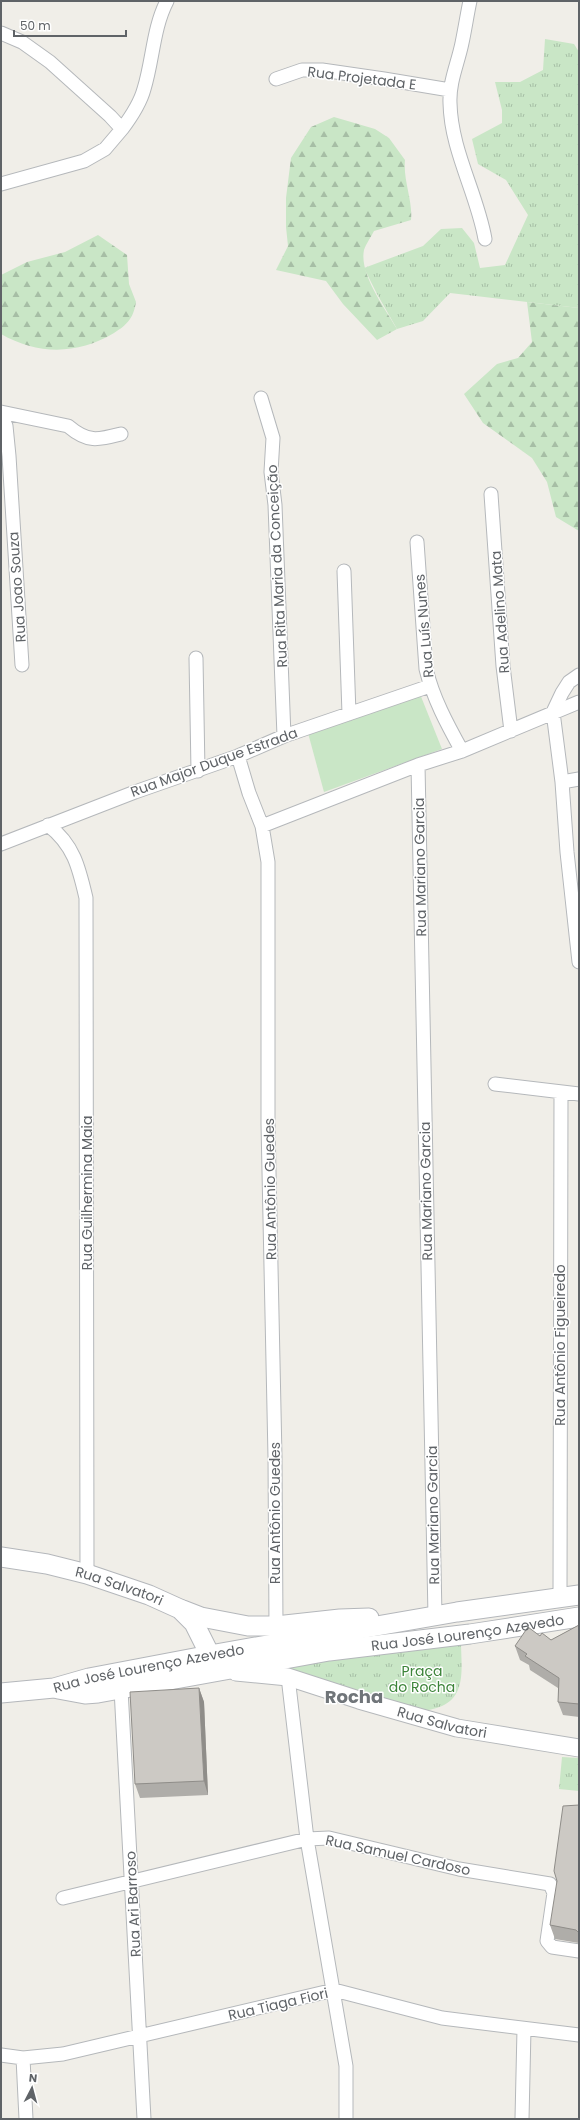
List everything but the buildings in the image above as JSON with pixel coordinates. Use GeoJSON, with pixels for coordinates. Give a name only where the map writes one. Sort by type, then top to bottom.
{"type":"FeatureCollection","features":[{"type":"Feature","properties":{"kind":"main road","name":"Rua Salvatori"},"geometry":{"type":"LineString","coordinates":[[1,1558],[47,1564],[87,1574],[149,1595],[180,1609],[194,1623],[212,1663]]}},
{"type":"Feature","properties":{"kind":"main road","name":"Rua José Lourenço Azevedo"},"geometry":{"type":"LineString","coordinates":[[54,1688],[85,1694],[121,1689],[212,1663],[427,1618],[579,1595]]}},
{"type":"Feature","properties":{"kind":"main road"},"geometry":{"type":"LineString","coordinates":[[180,1609],[201,1617],[248,1626],[276,1626],[340,1619],[427,1618]]}},
{"type":"Feature","properties":{"kind":"main road","name":"Rua José Lourenço Azevedo"},"geometry":{"type":"LineString","coordinates":[[54,1688],[89,1678],[470,1634],[579,1617]]}},
{"type":"Feature","properties":{"kind":"main road"},"geometry":{"type":"LineString","coordinates":[[1,1693],[54,1688]]}},
{"type":"Feature","properties":{"kind":"street"},"geometry":{"type":"LineString","coordinates":[[1,184],[84,161],[105,149],[122,130],[135,111],[144,89],[151,51],[167,1]]}},
{"type":"Feature","properties":{"kind":"street"},"geometry":{"type":"LineString","coordinates":[[470,1],[462,44],[450,90],[452,124],[485,239]]}},
{"type":"Feature","properties":{"kind":"street"},"geometry":{"type":"LineString","coordinates":[[1,33],[22,42],[50,62],[110,116],[122,130]]}},
{"type":"Feature","properties":{"kind":"street","name":"Rua Projetada E"},"geometry":{"type":"LineString","coordinates":[[276,80],[302,70],[322,70],[450,90]]}},
{"type":"Feature","properties":{"kind":"street","name":"Rua Rita Maria da Conceição"},"geometry":{"type":"LineString","coordinates":[[261,398],[273,438],[271,472],[275,505],[284,736]]}},
{"type":"Feature","properties":{"kind":"street"},"geometry":{"type":"LineString","coordinates":[[1,413],[68,426],[77,434],[94,440],[121,434]]}},
{"type":"Feature","properties":{"kind":"street","name":"Rua Joao Souza"},"geometry":{"type":"LineString","coordinates":[[1,413],[6,426],[5,475],[22,665]]}},
{"type":"Feature","properties":{"kind":"street","name":"Rua Adelino Mata"},"geometry":{"type":"LineString","coordinates":[[492,494],[503,666],[511,731]]}},
{"type":"Feature","properties":{"kind":"street","name":"Rua Luís Nunes"},"geometry":{"type":"LineString","coordinates":[[417,542],[424,656],[430,686],[446,722],[462,751]]}},
{"type":"Feature","properties":{"kind":"street"},"geometry":{"type":"LineString","coordinates":[[344,571],[349,714]]}},
{"type":"Feature","properties":{"kind":"street"},"geometry":{"type":"LineString","coordinates":[[196,658],[198,771]]}},
{"type":"Feature","properties":{"kind":"street"},"geometry":{"type":"LineString","coordinates":[[578,953],[566,852],[562,782],[553,712],[569,682],[579,675]]}},
{"type":"Feature","properties":{"kind":"street","name":"Rua Major Duque Estrada"},"geometry":{"type":"LineString","coordinates":[[1,844],[134,792],[238,756],[284,736],[430,686]]}},
{"type":"Feature","properties":{"kind":"street"},"geometry":{"type":"LineString","coordinates":[[262,826],[418,765],[462,751],[579,702]]}},
{"type":"Feature","properties":{"kind":"street","name":"Rua Antônio Guedes"},"geometry":{"type":"LineString","coordinates":[[238,756],[249,793],[262,826],[268,862],[268,1124],[275,1457],[276,1626]]}},
{"type":"Feature","properties":{"kind":"street","name":"Rua Mariano Garcia"},"geometry":{"type":"LineString","coordinates":[[418,765],[427,1618]]}},
{"type":"Feature","properties":{"kind":"street"},"geometry":{"type":"LineString","coordinates":[[562,782],[579,779]]}},
{"type":"Feature","properties":{"kind":"street","name":"Rua Guilhermina Maia"},"geometry":{"type":"LineString","coordinates":[[48,826],[62,836],[78,863],[86,898],[87,1574]]}},
{"type":"Feature","properties":{"kind":"street"},"geometry":{"type":"LineString","coordinates":[[495,1084],[579,1094]]}},
{"type":"Feature","properties":{"kind":"street","name":"Rua Antônio Figueiredo"},"geometry":{"type":"LineString","coordinates":[[560,1597],[561,1092]]}},
{"type":"Feature","properties":{"kind":"street","name":"Rua Salvatori"},"geometry":{"type":"LineString","coordinates":[[212,1663],[288,1677],[359,1700],[457,1728],[579,1748]]}},
{"type":"Feature","properties":{"kind":"street"},"geometry":{"type":"LineString","coordinates":[[288,1677],[307,1839],[346,2066],[346,2119]]}},
{"type":"Feature","properties":{"kind":"street","name":"Rua Ari Barroso"},"geometry":{"type":"LineString","coordinates":[[121,1689],[144,2119]]}},
{"type":"Feature","properties":{"kind":"street","name":"Rua Samuel Cardoso"},"geometry":{"type":"LineString","coordinates":[[62,1898],[307,1839],[329,1838],[459,1869],[550,1884],[554,1893],[547,1941],[552,1947],[579,1951]]}},
{"type":"Feature","properties":{"kind":"street","name":"Rua Tiaga Fiori"},"geometry":{"type":"LineString","coordinates":[[1,2055],[23,2058],[64,2054],[334,1990],[442,2018],[579,2035]]}},
{"type":"Feature","properties":{"kind":"street"},"geometry":{"type":"LineString","coordinates":[[522,2119],[524,2029]]}},
{"type":"Feature","properties":{"kind":"street"},"geometry":{"type":"LineString","coordinates":[[23,2058],[26,2119]]}},
{"type":"Feature","properties":{"kind":"green space"},"geometry":{"type":"Polygon","coordinates":[[[545,39],[574,44],[579,52],[579,308],[450,293],[423,321],[397,329],[364,268],[423,246],[441,229],[462,228],[474,243],[480,268],[505,265],[528,215],[506,180],[478,164],[472,139],[502,123],[502,110],[495,82],[520,82],[543,70],[545,39]]]}},
{"type":"Feature","properties":{"kind":"green space"},"geometry":{"type":"Polygon","coordinates":[[[334,117],[375,129],[389,138],[405,160],[405,175],[411,205],[411,220],[374,231],[364,250],[363,259],[369,280],[397,329],[377,340],[343,304],[326,281],[276,270],[288,246],[286,227],[286,198],[291,158],[311,127],[334,117]]]}},
{"type":"Feature","properties":{"kind":"green space"},"geometry":{"type":"Polygon","coordinates":[[[98,235],[127,255],[129,284],[136,302],[132,316],[126,324],[114,333],[100,340],[72,349],[43,349],[15,341],[1,334],[1,275],[27,262],[65,252],[98,235]]]}},
{"type":"Feature","properties":{"kind":"green space"},"geometry":{"type":"Polygon","coordinates":[[[527,302],[579,308],[579,531],[556,517],[547,482],[532,458],[483,423],[464,394],[497,364],[518,358],[532,342],[527,302]]]}},
{"type":"Feature","properties":{"kind":"green space"},"geometry":{"type":"Polygon","coordinates":[[[420,694],[442,749],[324,792],[308,733],[420,694]]]}},
{"type":"Feature","properties":{"kind":"green space","name":"Praça do Rocha"},"geometry":{"type":"Polygon","coordinates":[[[461,1642],[462,1669],[456,1695],[442,1706],[420,1712],[279,1666],[461,1642]]]}},
{"type":"Feature","properties":{"kind":"green space"},"geometry":{"type":"Polygon","coordinates":[[[562,1757],[579,1758],[579,1791],[559,1789],[562,1757]]]}},
{"type":"Feature","properties":{"kind":"district","name":"Rocha"},"geometry":{"type":"Point","coordinates":[354,1697]}}]}
